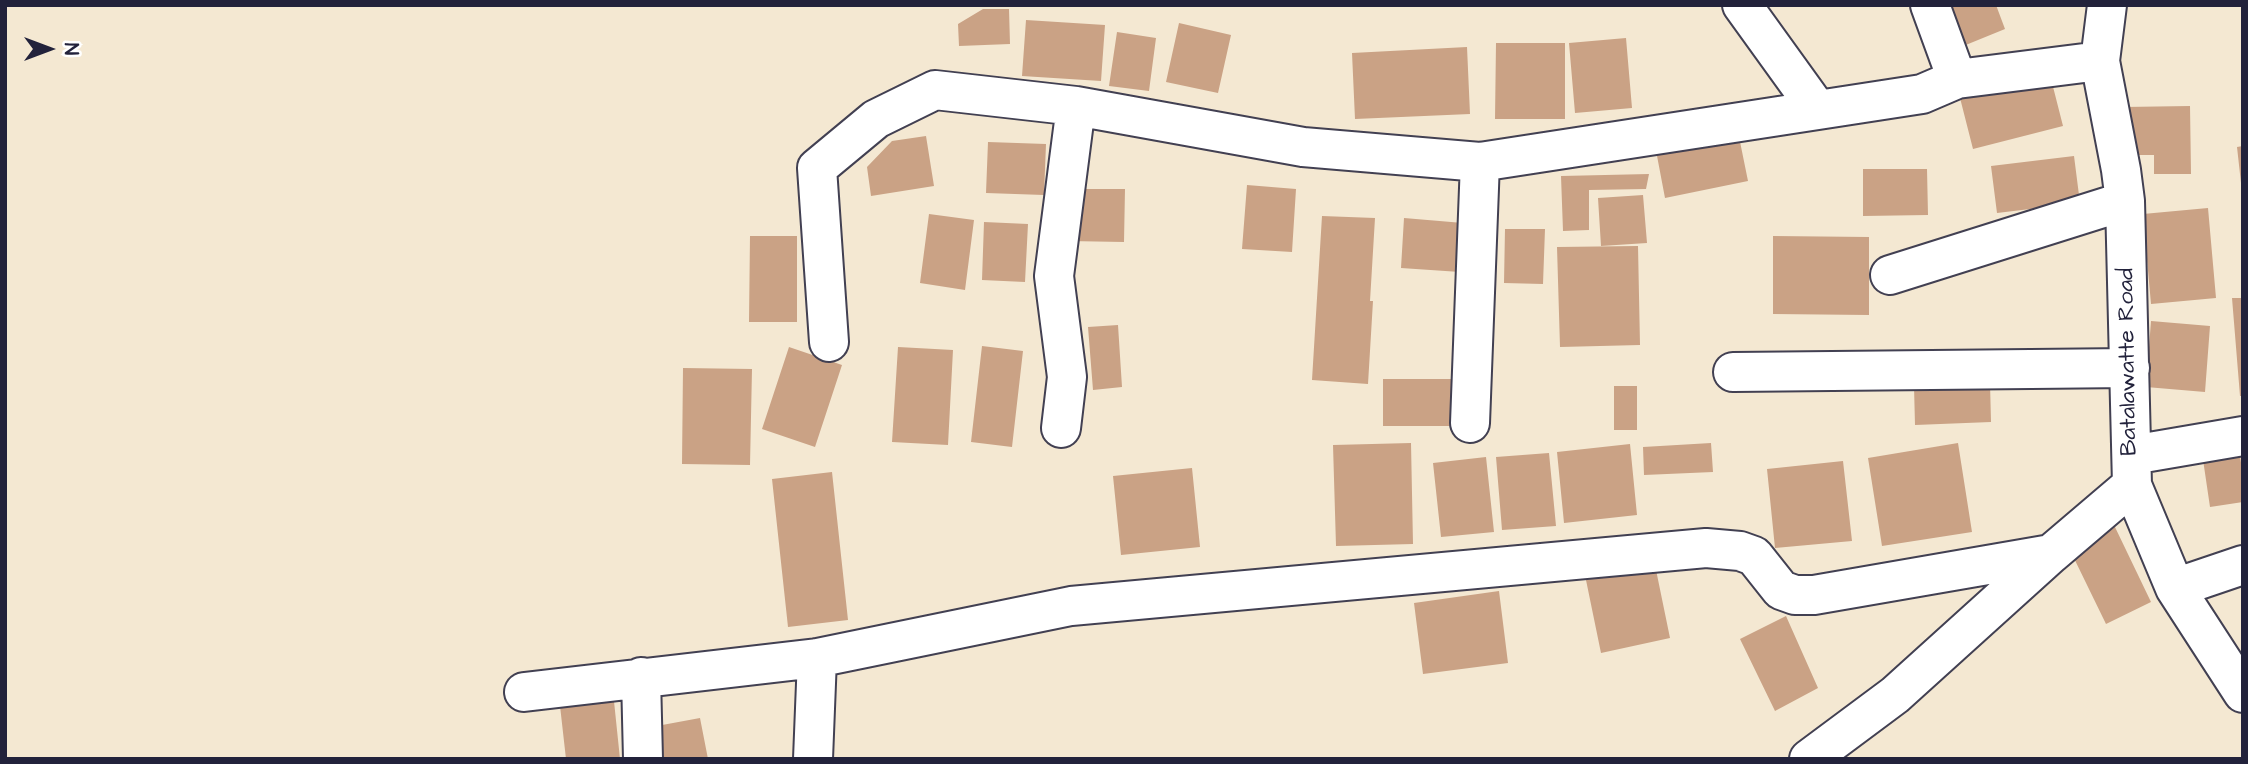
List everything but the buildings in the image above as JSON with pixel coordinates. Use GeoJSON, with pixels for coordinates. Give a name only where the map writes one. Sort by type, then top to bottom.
{"type":"FeatureCollection","features":[{"type":"Feature","properties":{"kind":"street"},"geometry":{"type":"LineString","coordinates":[[1742,5],[1817,109]]}},
{"type":"Feature","properties":{"kind":"street"},"geometry":{"type":"LineString","coordinates":[[1930,5],[1957,79]]}},
{"type":"Feature","properties":{"kind":"street","name":"Batalawatte Road"},"geometry":{"type":"LineString","coordinates":[[2107,5],[2100,61],[2125,201],[2132,470],[2175,588],[2243,693]]}},
{"type":"Feature","properties":{"kind":"street"},"geometry":{"type":"LineString","coordinates":[[829,342],[817,168],[876,119],[935,90],[1076,106],[1303,146],[1480,162],[1922,94],[1957,79],[2100,61]]}},
{"type":"Feature","properties":{"kind":"street"},"geometry":{"type":"LineString","coordinates":[[1061,428],[1067,377],[1054,276],[1076,106]]}},
{"type":"Feature","properties":{"kind":"street"},"geometry":{"type":"LineString","coordinates":[[1470,423],[1480,162]]}},
{"type":"Feature","properties":{"kind":"street"},"geometry":{"type":"LineString","coordinates":[[1890,275],[2125,201]]}},
{"type":"Feature","properties":{"kind":"street"},"geometry":{"type":"LineString","coordinates":[[1733,372],[2130,368]]}},
{"type":"Feature","properties":{"kind":"street"},"geometry":{"type":"LineString","coordinates":[[1809,759],[1895,695],[2051,554],[2132,470],[2243,436]]}},
{"type":"Feature","properties":{"kind":"street"},"geometry":{"type":"LineString","coordinates":[[524,692],[817,658],[1071,606],[1706,548],[1740,551],[1754,556],[1781,590],[1795,595],[1814,595],[2051,554]]}},
{"type":"Feature","properties":{"kind":"street"},"geometry":{"type":"LineString","coordinates":[[2175,588],[2243,565]]}},
{"type":"Feature","properties":{"kind":"street"},"geometry":{"type":"LineString","coordinates":[[813,759],[817,658]]}},
{"type":"Feature","properties":{"kind":"street"},"geometry":{"type":"LineString","coordinates":[[641,677],[643,759]]}}]}
